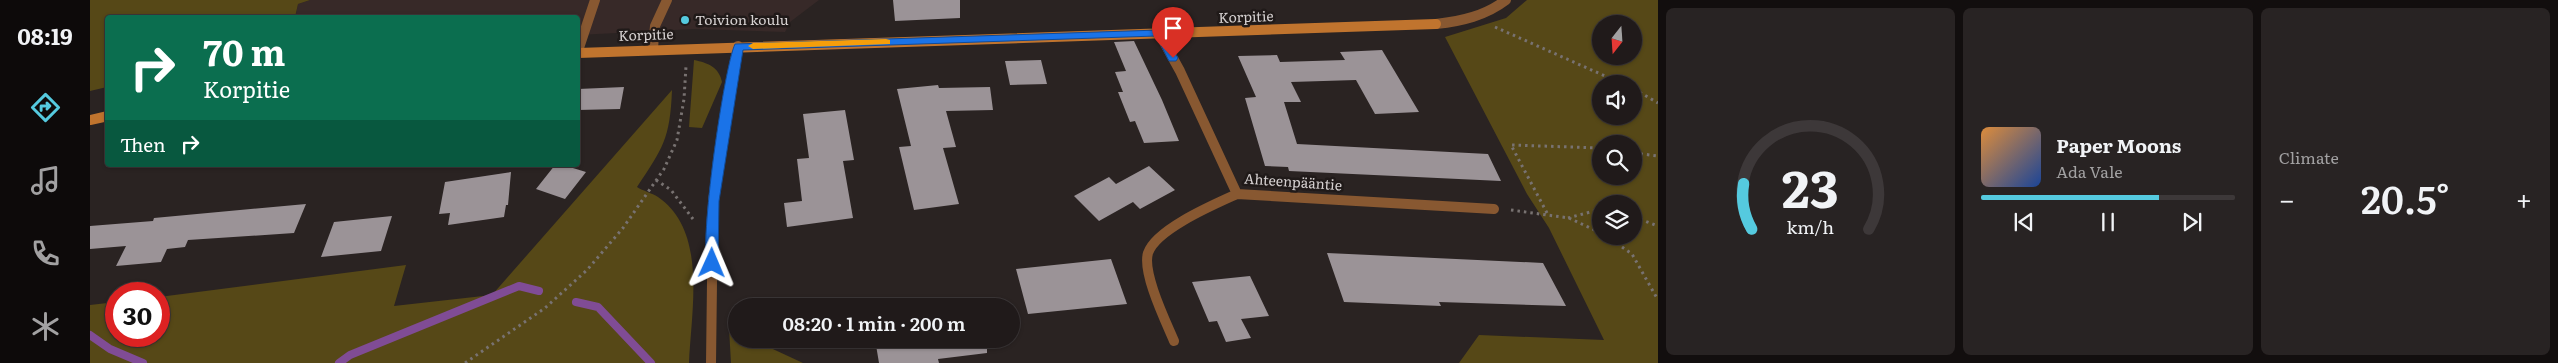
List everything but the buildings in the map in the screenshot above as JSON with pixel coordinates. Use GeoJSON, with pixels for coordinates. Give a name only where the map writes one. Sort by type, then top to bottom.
{"type":"FeatureCollection","features":[{"type":"Feature","properties":{"kind":"street"},"geometry":{"type":"LineString","coordinates":[[580,46],[596,0]]}},
{"type":"Feature","properties":{"kind":"street"},"geometry":{"type":"LineString","coordinates":[[653,48],[655,26],[668,0]]}},
{"type":"Feature","properties":{"kind":"street"},"geometry":{"type":"LineString","coordinates":[[1474,17],[1506,0]]}},
{"type":"Feature","properties":{"kind":"street","name":"Korpitie"},"geometry":{"type":"LineString","coordinates":[[580,52],[653,48],[1436,24],[1460,22],[1474,17]]}},
{"type":"Feature","properties":{"kind":"street","name":"Ahteenpääntie"},"geometry":{"type":"LineString","coordinates":[[1159,33],[1180,71],[1237,194],[1494,209]]}},
{"type":"Feature","properties":{"kind":"street"},"geometry":{"type":"LineString","coordinates":[[710,363],[713,201],[728,96],[738,46]]}},
{"type":"Feature","properties":{"kind":"street"},"geometry":{"type":"LineString","coordinates":[[90,120],[105,117]]}},
{"type":"Feature","properties":{"kind":"street"},"geometry":{"type":"LineString","coordinates":[[1174,341],[1158,299],[1148,263],[1148,253],[1152,244],[1184,222],[1237,194]]}},
{"type":"Feature","properties":{"kind":"path"},"geometry":{"type":"LineString","coordinates":[[1474,17],[1603,75]]}},
{"type":"Feature","properties":{"kind":"path"},"geometry":{"type":"LineString","coordinates":[[465,363],[545,308],[587,270],[623,228],[656,180],[677,140],[684,99],[687,48]]}},
{"type":"Feature","properties":{"kind":"path"},"geometry":{"type":"LineString","coordinates":[[1642,94],[1658,103]]}},
{"type":"Feature","properties":{"kind":"path"},"geometry":{"type":"LineString","coordinates":[[1547,212],[1511,145],[1592,148]]}},
{"type":"Feature","properties":{"kind":"path"},"geometry":{"type":"LineString","coordinates":[[1642,153],[1658,156]]}},
{"type":"Feature","properties":{"kind":"path"},"geometry":{"type":"LineString","coordinates":[[656,180],[671,190],[687,208],[712,248]]}},
{"type":"Feature","properties":{"kind":"path"},"geometry":{"type":"LineString","coordinates":[[1494,209],[1547,212],[1592,227]]}},
{"type":"Feature","properties":{"kind":"path"},"geometry":{"type":"LineString","coordinates":[[1568,218],[1592,212]]}},
{"type":"Feature","properties":{"kind":"path"},"geometry":{"type":"LineString","coordinates":[[1642,220],[1658,226]]}},
{"type":"Feature","properties":{"kind":"path"},"geometry":{"type":"LineString","coordinates":[[1619,245],[1632,254],[1658,300]]}},
{"type":"Feature","properties":{"kind":"shaded area"},"geometry":{"type":"Polygon","coordinates":[[[90,0],[310,0],[298,4],[295,15],[105,15],[105,87],[90,91],[90,0]]]}},
{"type":"Feature","properties":{"kind":"shaded area","name":"Toivion koulu"},"geometry":{"type":"Polygon","coordinates":[[[310,0],[819,0],[790,22],[785,32],[694,29],[580,35],[580,15],[296,15],[298,4],[310,0]]]}},
{"type":"Feature","properties":{"kind":"shaded area"},"geometry":{"type":"Polygon","coordinates":[[[1527,0],[1658,0],[1658,363],[1459,363],[1479,335],[1604,340],[1549,228],[1527,194],[1445,37],[1506,18],[1527,0]]]}},
{"type":"Feature","properties":{"kind":"shaded area"},"geometry":{"type":"Polygon","coordinates":[[[694,60],[716,69],[722,82],[702,128],[689,127],[694,60]]]}},
{"type":"Feature","properties":{"kind":"shaded area"},"geometry":{"type":"Polygon","coordinates":[[[672,90],[669,120],[664,142],[637,187],[658,197],[674,212],[684,230],[690,251],[693,273],[689,363],[90,363],[90,305],[105,303],[105,347],[170,347],[170,296],[406,265],[394,306],[492,295],[672,90]]]}},
{"type":"Feature","properties":{"kind":"shaded area"},"geometry":{"type":"Polygon","coordinates":[[[730,348],[770,348],[803,363],[731,363],[730,348]]]}},
{"type":"Feature","properties":{"kind":"waterway"},"geometry":{"type":"LineString","coordinates":[[339,363],[350,355],[519,286],[539,291]]}},
{"type":"Feature","properties":{"kind":"waterway"},"geometry":{"type":"LineString","coordinates":[[576,302],[598,307],[651,363]]}},
{"type":"Feature","properties":{"kind":"waterway"},"geometry":{"type":"LineString","coordinates":[[90,335],[110,349],[143,363]]}},
{"type":"Feature","properties":{"kind":"slow traffic"},"geometry":{"type":"LineString","coordinates":[[753,46],[886,42]]}},
{"type":"Feature","properties":{"kind":"place","name":"Toivion koulu"},"geometry":{"type":"Point","coordinates":[685,20]}},
{"type":"Feature","properties":{"kind":"route"},"geometry":{"type":"LineString","coordinates":[[712,263],[713,201],[728,96],[738,46],[1159,33],[1173,58]]}}]}
